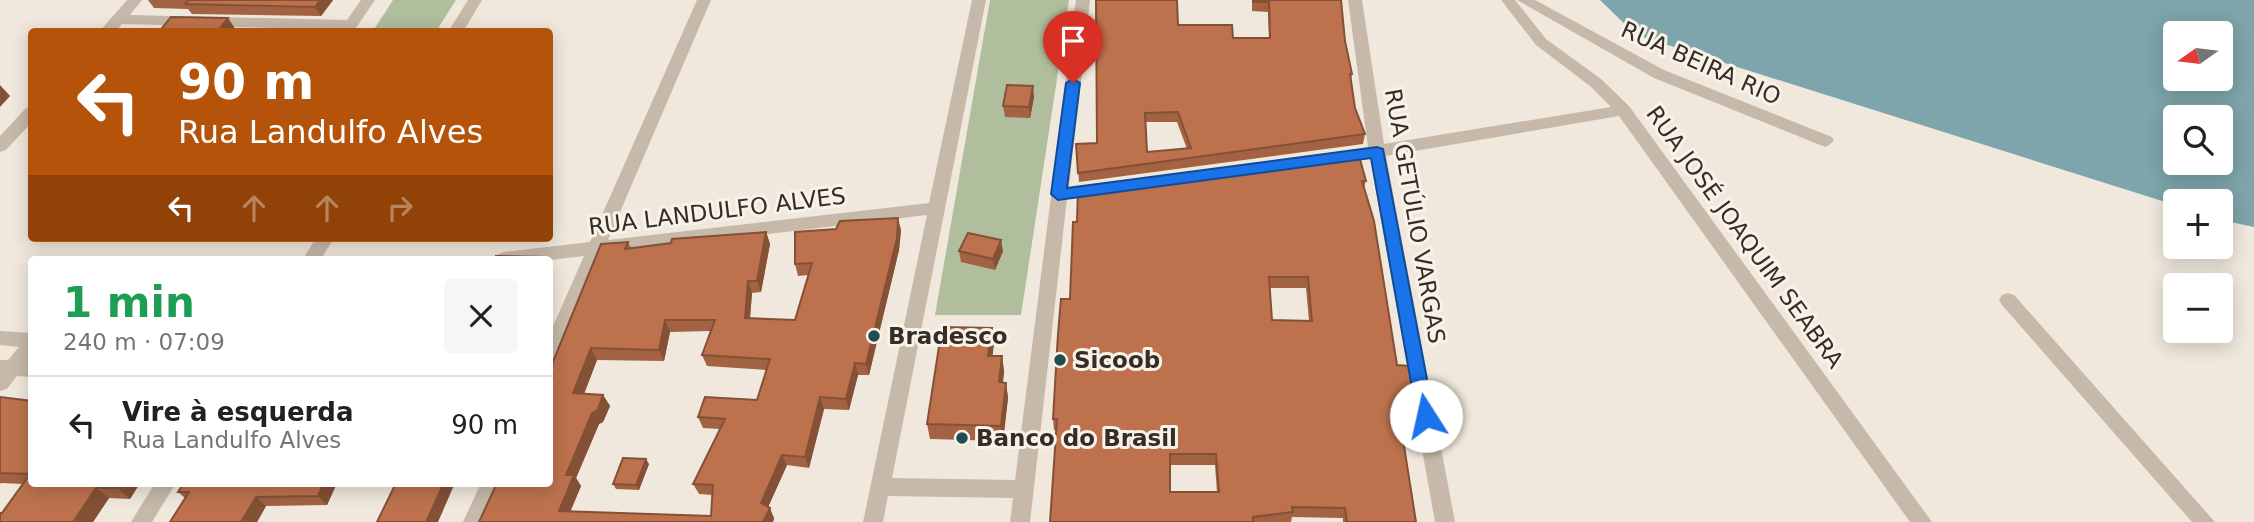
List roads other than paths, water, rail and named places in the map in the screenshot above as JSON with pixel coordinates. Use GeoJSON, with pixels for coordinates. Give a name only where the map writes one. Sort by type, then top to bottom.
{"type":"FeatureCollection","features":[{"type":"Feature","properties":{"kind":"street"},"geometry":{"type":"LineString","coordinates":[[110,28],[135,0]]}},
{"type":"Feature","properties":{"kind":"street"},"geometry":{"type":"LineString","coordinates":[[118,19],[351,25],[368,0]]}},
{"type":"Feature","properties":{"kind":"street"},"geometry":{"type":"LineString","coordinates":[[458,28],[475,0]]}},
{"type":"Feature","properties":{"kind":"street"},"geometry":{"type":"LineString","coordinates":[[553,346],[704,0]]}},
{"type":"Feature","properties":{"kind":"street"},"geometry":{"type":"LineString","coordinates":[[873,522],[979,0]]}},
{"type":"Feature","properties":{"kind":"street"},"geometry":{"type":"LineString","coordinates":[[1020,522],[1083,0]]}},
{"type":"Feature","properties":{"kind":"street","name":"RUA GETÚLIO VARGAS"},"geometry":{"type":"LineString","coordinates":[[1355,0],[1377,152],[1445,522]]}},
{"type":"Feature","properties":{"kind":"street","name":"RUA JOSÉ JOAQUIM SEABRA"},"geometry":{"type":"LineString","coordinates":[[1508,0],[1528,29],[1544,45],[1589,76],[1607,91],[1623,110],[1922,522]]}},
{"type":"Feature","properties":{"kind":"street","name":"RUA BEIRA RIO"},"geometry":{"type":"LineString","coordinates":[[1524,0],[1659,74],[1826,141]]}},
{"type":"Feature","properties":{"kind":"street"},"geometry":{"type":"LineString","coordinates":[[1322,160],[1623,110]]}},
{"type":"Feature","properties":{"kind":"street"},"geometry":{"type":"LineString","coordinates":[[0,146],[28,116]]}},
{"type":"Feature","properties":{"kind":"street"},"geometry":{"type":"LineString","coordinates":[[1058,194],[1114,187]]}},
{"type":"Feature","properties":{"kind":"street","name":"RUA LANDULFO ALVES"},"geometry":{"type":"LineString","coordinates":[[532,256],[936,208]]}},
{"type":"Feature","properties":{"kind":"street"},"geometry":{"type":"LineString","coordinates":[[2008,300],[2205,522]]}},
{"type":"Feature","properties":{"kind":"street"},"geometry":{"type":"LineString","coordinates":[[0,338],[28,342]]}},
{"type":"Feature","properties":{"kind":"street"},"geometry":{"type":"LineString","coordinates":[[11,372],[28,348]]}},
{"type":"Feature","properties":{"kind":"street"},"geometry":{"type":"LineString","coordinates":[[141,522],[163,487]]}},
{"type":"Feature","properties":{"kind":"street"},"geometry":{"type":"LineString","coordinates":[[473,522],[489,487]]}},
{"type":"Feature","properties":{"kind":"street"},"geometry":{"type":"LineString","coordinates":[[880,487],[1024,489]]}},
{"type":"Feature","properties":{"kind":"water"},"geometry":{"type":"Polygon","coordinates":[[[1600,0],[2254,0],[2254,227],[2233,223],[2233,189],[2163,189],[2163,201],[1636,35],[1600,0]]]}},
{"type":"Feature","properties":{"kind":"place","name":"Bradesco"},"geometry":{"type":"Point","coordinates":[874,336]}},
{"type":"Feature","properties":{"kind":"place","name":"Sicoob"},"geometry":{"type":"Point","coordinates":[1060,360]}},
{"type":"Feature","properties":{"kind":"place","name":"Banco do Brasil"},"geometry":{"type":"Point","coordinates":[962,438]}}]}
